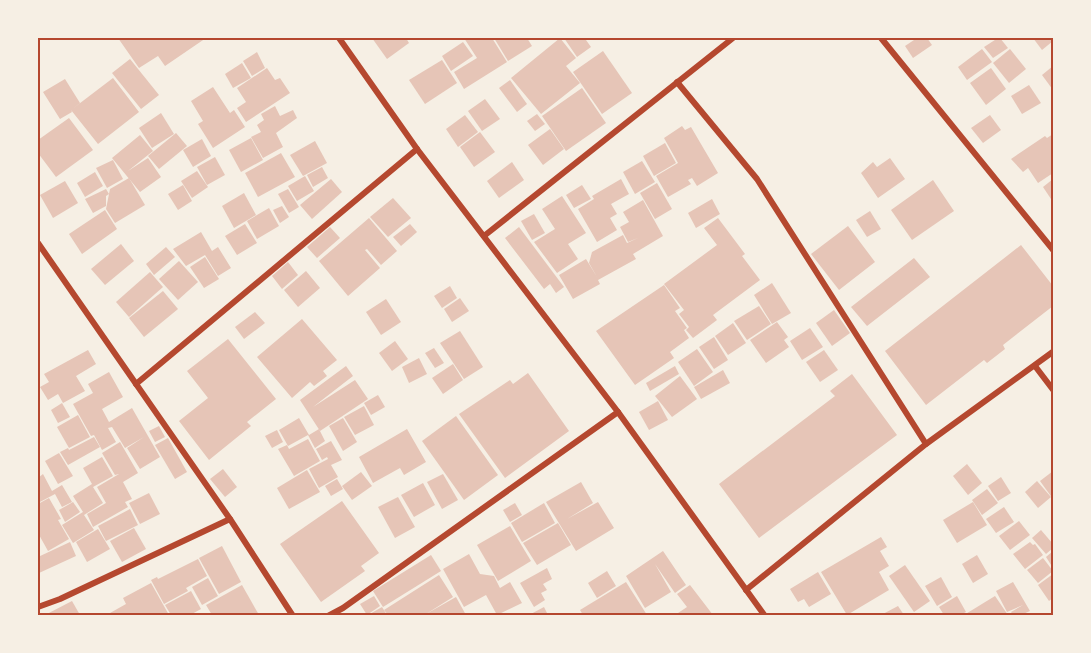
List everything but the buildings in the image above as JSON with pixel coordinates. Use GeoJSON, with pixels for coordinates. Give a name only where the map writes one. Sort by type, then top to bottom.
{"type":"FeatureCollection","features":[{"type":"Feature","properties":{"kind":"street"},"geometry":{"type":"LineString","coordinates":[[339,38],[417,149],[618,412],[765,615]]}},
{"type":"Feature","properties":{"kind":"street"},"geometry":{"type":"LineString","coordinates":[[484,236],[733,38]]}},
{"type":"Feature","properties":{"kind":"street"},"geometry":{"type":"LineString","coordinates":[[881,38],[1053,251]]}},
{"type":"Feature","properties":{"kind":"street"},"geometry":{"type":"LineString","coordinates":[[677,82],[757,180],[926,444]]}},
{"type":"Feature","properties":{"kind":"street"},"geometry":{"type":"LineString","coordinates":[[136,384],[417,149]]}},
{"type":"Feature","properties":{"kind":"street"},"geometry":{"type":"LineString","coordinates":[[38,243],[230,519],[293,615]]}},
{"type":"Feature","properties":{"kind":"street"},"geometry":{"type":"LineString","coordinates":[[746,590],[926,444],[1053,351]]}},
{"type":"Feature","properties":{"kind":"street"},"geometry":{"type":"LineString","coordinates":[[1035,366],[1053,391]]}},
{"type":"Feature","properties":{"kind":"street"},"geometry":{"type":"LineString","coordinates":[[328,615],[343,608],[618,412]]}},
{"type":"Feature","properties":{"kind":"street"},"geometry":{"type":"LineString","coordinates":[[38,607],[60,599],[230,519]]}}]}
